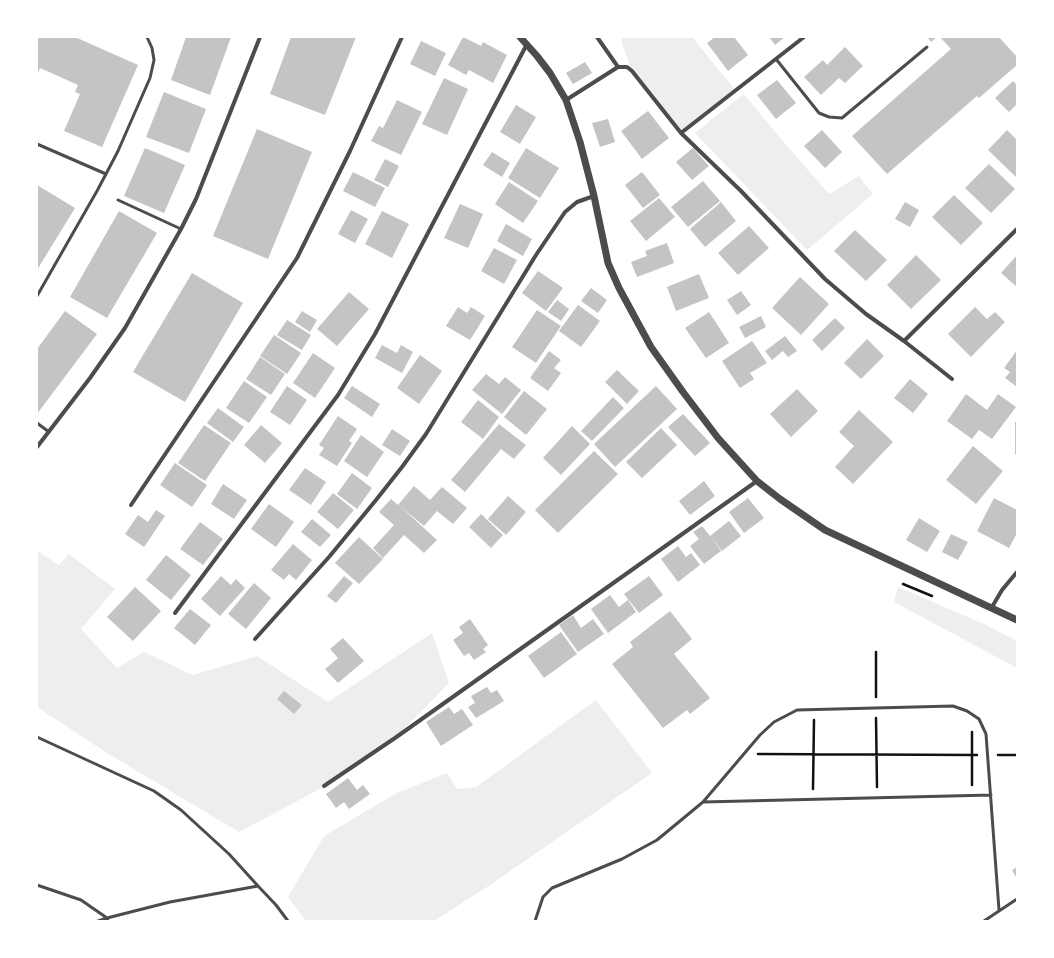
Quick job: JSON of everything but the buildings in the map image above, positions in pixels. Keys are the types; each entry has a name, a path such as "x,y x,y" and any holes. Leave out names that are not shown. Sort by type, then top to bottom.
{"street":[{"path":"37,448 90,378 125,328 181,229 196,199 260,37"},
{"path":"131,505 297,258 350,151 402,37"},
{"path":"520,37 550,73 566,100 580,142 594,196 608,263 619,288 651,347 718,438 757,481 799,513 830,533 992,607 1017,620"},
{"path":"597,37 618,67"},
{"path":"681,133 804,37"},
{"path":"175,613 338,395 374,334 527,44"},
{"path":"566,100 618,67 627,67 632,71 681,133 741,191 825,279 866,314 904,341 952,379"},
{"path":"255,639 329,557 371,506 426,434 536,255 565,212 577,202 594,196"},
{"path":"904,341 1017,229"},
{"path":"324,786 395,738 757,481"},
{"path":"992,607 1002,590 1017,572"}],"lane":[{"path":"37,296 118,151 150,78 154,60 152,48 147,37"},
{"path":"776,59 819,113 829,117 842,118 927,47"},
{"path":"37,144 106,174"},
{"path":"118,200 181,229"},
{"path":"37,423 49,432"},
{"path":"535,921 543,897 552,888 622,859 656,840 703,802 760,735 774,722 797,710 953,706 967,711 979,718 986,734 999,910"},
{"path":"37,737 90,760 154,791 181,810 229,854 276,905 288,921"},
{"path":"703,802 991,795"},
{"path":"37,885 81,900 108,920"},
{"path":"98,921 108,920 170,902 258,886"},
{"path":"984,921 1017,899"}],"path":[{"path":"876,652 877,798"},
{"path":"812,799 815,710"},
{"path":"972,728 972,796"},
{"path":"744,754 1017,755"}],"shaded area":[{"path":"622,37 692,37 736,91 681,133 632,71 622,44"},
{"path":"744,94 829,194 859,176 873,194 807,250 695,133"},
{"path":"37,551 59,565 69,554 115,589 81,629 117,668 144,652 193,675 257,656 328,702 432,633 449,683 395,738 320,789 239,832 107,753 37,707"},
{"path":"898,587 984,624 1017,641 1017,668 894,602"},
{"path":"596,700 652,773 487,887 434,921 306,921 288,897 324,836 395,794 447,773 457,789 476,787"}]}
